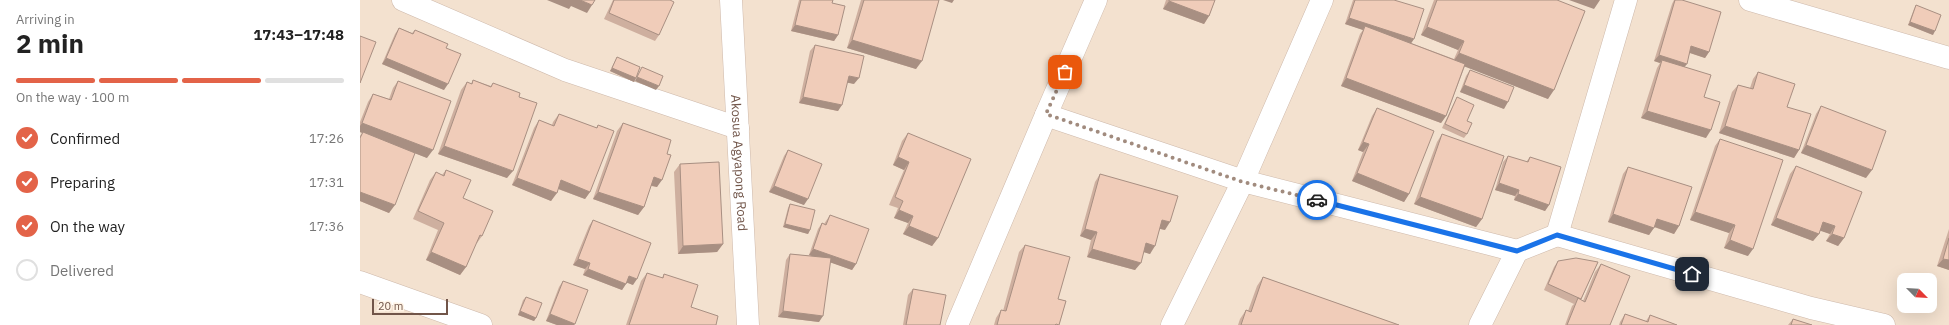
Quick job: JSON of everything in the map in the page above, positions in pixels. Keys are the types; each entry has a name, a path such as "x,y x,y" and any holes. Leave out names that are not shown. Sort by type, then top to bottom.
{"street":[{"path":"403,0 564,70 738,128"},
{"name":"Akosua Agyapong Road","path":"731,0 748,325"},
{"path":"957,325 1096,0"},
{"path":"1172,325 1243,182 1322,0"},
{"path":"1557,235 1626,0"},
{"path":"1750,0 1949,58"},
{"path":"1046,114 1243,182 1517,251 1557,235 1811,308 1884,325"},
{"path":"1480,325 1517,251"},
{"path":"360,282 481,325"}],"shaded area":[{"path":"360,0 1949,0 1949,325 360,325"}],"building":[{"path":"580,0 595,0 592,5"},
{"path":"614,0 670,0 674,2 659,35 609,13"},
{"path":"801,0 833,0 832,3 845,6 838,35 795,25"},
{"path":"864,0 939,0 922,61 852,40"},
{"path":"1169,0 1215,0 1209,16"},
{"path":"1355,0 1394,0 1424,9 1414,39 1349,18"},
{"path":"1437,0 1557,0 1585,11 1554,90 1459,53 1464,41 1427,27"},
{"path":"1675,0 1682,0 1721,12 1709,52 1691,46 1687,64 1659,55"},
{"path":"1916,5 1941,15 1935,31 1910,22"},
{"path":"1365,26 1465,64 1446,116 1346,78"},
{"path":"399,28 413,34 415,30 448,44 446,48 461,54 448,84 386,58"},
{"path":"360,36 376,42 360,83"},
{"path":"815,45 864,56 859,78 849,76 842,105 803,97"},
{"path":"617,57 640,67 636,78 612,68"},
{"path":"1662,60 1711,75 1704,97 1720,102 1711,130 1647,111"},
{"path":"642,67 663,76 659,86 637,77"},
{"path":"1470,70 1514,87 1508,102 1464,85"},
{"path":"1758,72 1795,84 1787,107 1811,114 1799,150 1725,126 1738,85 1753,89"},
{"path":"473,80 491,87 493,83 520,93 519,97 537,103 513,171 444,146 467,82 472,84"},
{"path":"398,81 451,101 433,150 362,123 373,94 391,100"},
{"path":"1457,97 1474,105 1467,121 1472,123 1467,134 1445,124"},
{"path":"1821,106 1886,131 1872,170 1806,145"},
{"path":"1377,108 1434,131 1409,194 1357,173 1369,144 1363,142"},
{"path":"559,114 597,128 598,125 614,131 590,192 561,180 557,193 517,178 539,120 554,126"},
{"path":"623,123 671,140 667,154 671,155 662,180 654,177 644,207 598,192"},
{"path":"363,132 415,153 395,205 360,192 360,138"},
{"path":"908,133 971,159 938,238 909,226 913,216 899,210 903,201 895,197 909,162 898,157"},
{"path":"1442,134 1504,156 1482,219 1420,197"},
{"path":"1720,139 1783,160 1753,249 1730,240 1735,225 1695,212"},
{"path":"788,150 822,164 808,199 774,186"},
{"path":"1508,156 1528,162 1530,157 1561,167 1549,205 1518,194 1519,190 1499,183"},
{"path":"719,162 723,244 683,246 680,164"},
{"path":"1796,166 1862,192 1844,238 1832,234 1835,226 1823,222 1819,234 1776,218"},
{"path":"1628,167 1692,187 1679,226 1657,219 1654,228 1613,214"},
{"path":"446,170 471,180 463,198 493,211 482,236 480,235 466,267 431,252 444,223 418,211 436,172 444,176"},
{"path":"1100,174 1178,196 1170,222 1162,220 1155,246 1146,243 1141,263 1092,249 1097,232 1085,229"},
{"path":"790,204 815,210 810,230 785,224"},
{"path":"830,215 869,229 856,264 813,249 822,223 826,225"},
{"path":"593,220 651,243 637,279 629,276 626,284 588,269 590,263 578,259"},
{"path":"1949,238 1949,260 1943,259"},
{"path":"1025,245 1070,257 1058,299 1066,301 1059,325 997,325 1001,310 1006,311"},
{"path":"790,254 831,258 823,316 783,311"},
{"path":"1576,258 1598,262 1581,299 1548,284 1558,261"},
{"path":"1601,264 1630,276 1610,325 1567,325 1578,298 1585,302"},
{"path":"647,273 663,278 664,274 698,285 691,307 718,316 716,325 629,325"},
{"path":"1263,277 1399,325 1241,325 1246,310 1251,312"},
{"path":"563,281 588,290 575,324 550,314"},
{"path":"913,289 946,295 940,325 906,325"},
{"path":"526,297 542,303 536,318 520,311"},
{"path":"1625,314 1648,322 1650,315 1677,325 1621,325"},
{"path":"1793,319 1812,325 1791,325"}],"way so far":[{"path":"1065,72 1046,114 1243,182 1317,200"}],"route":[{"path":"1317,200 1517,251 1557,235 1692,274"}]}
